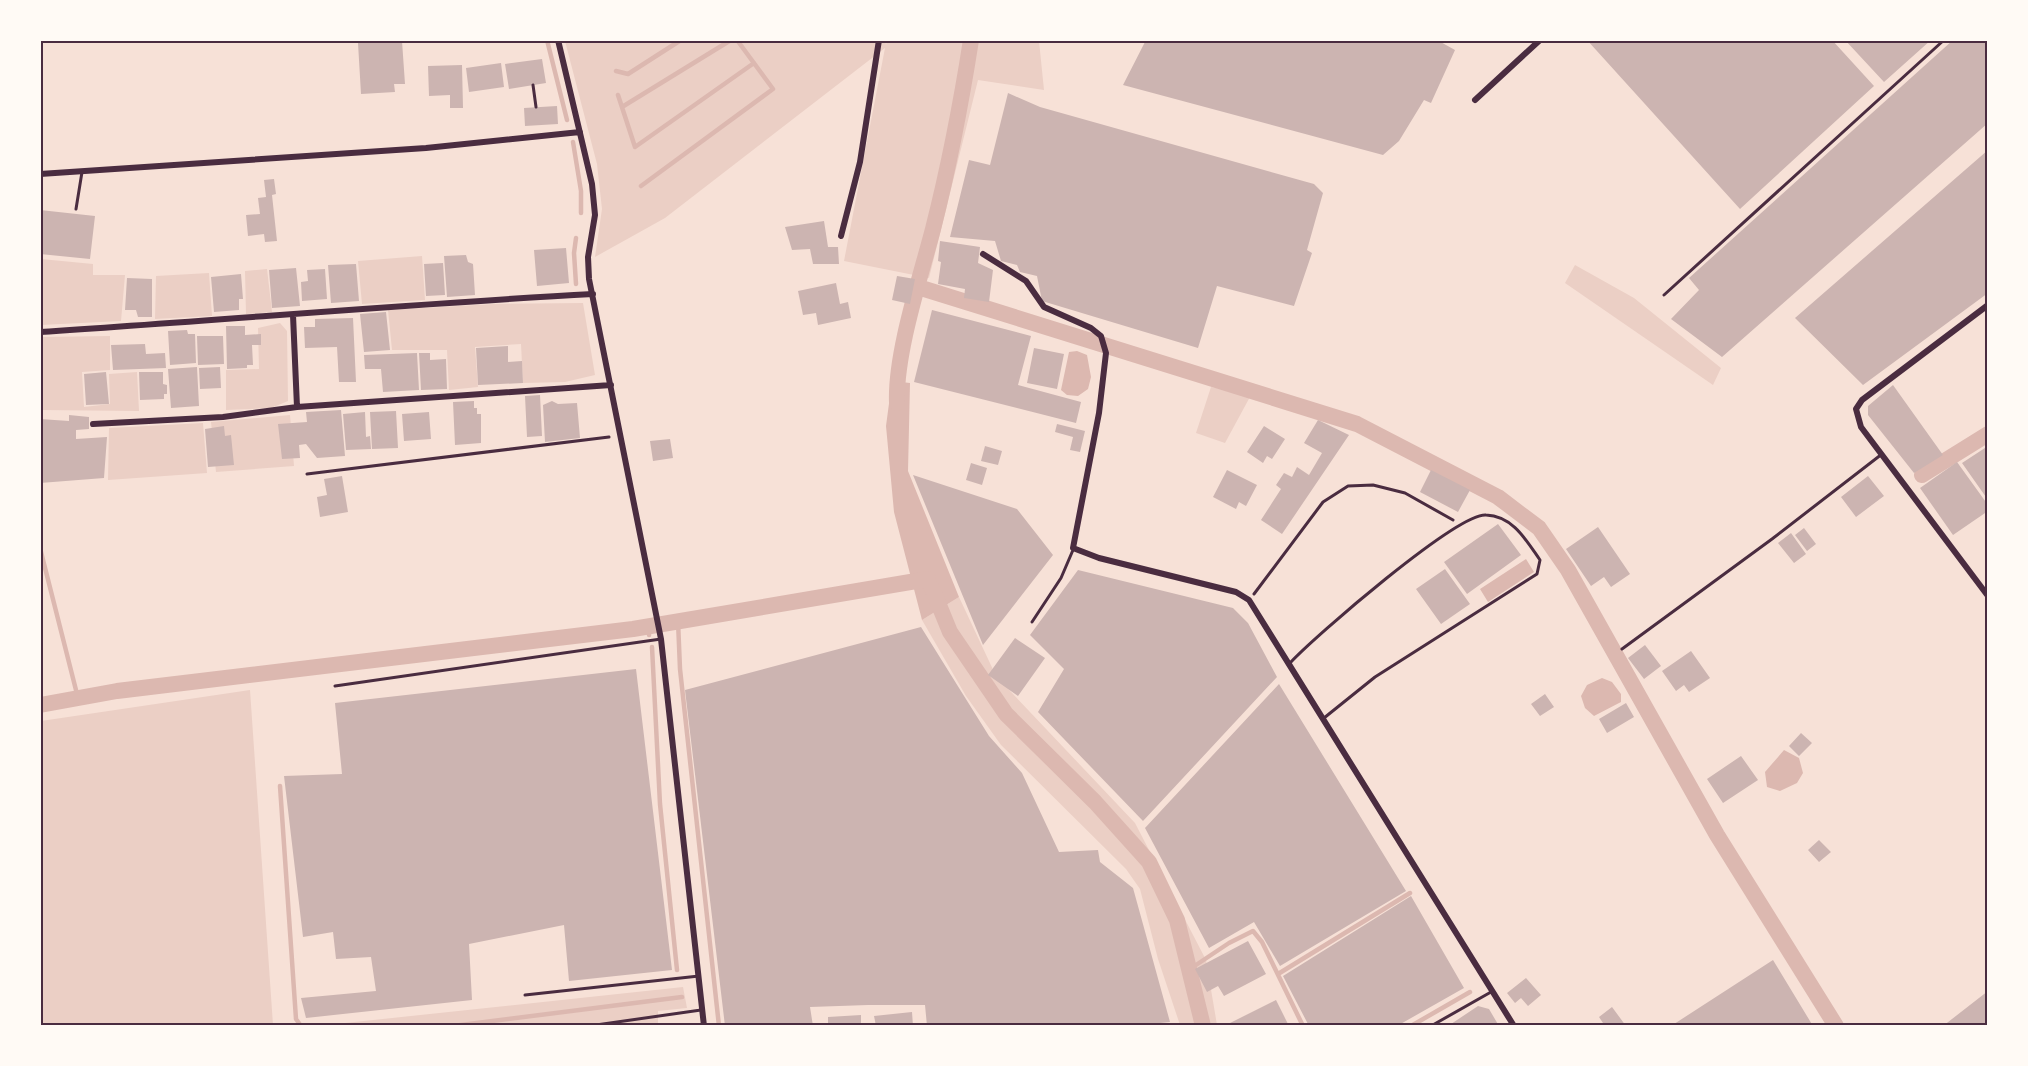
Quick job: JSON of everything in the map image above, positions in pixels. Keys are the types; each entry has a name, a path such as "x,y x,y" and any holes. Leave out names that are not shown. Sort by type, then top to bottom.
{"street":[{"path":"558,40 592,184 595,215 588,257 593,294 661,639 704,1026"},
{"path":"841,236 861,162 879,40"},
{"path":"1475,100 1540,40"},
{"path":"40,174 426,148 580,132"},
{"path":"983,254 1026,281 1044,307 1091,328 1101,336 1106,353 1099,413 1073,548 1099,558 1236,592 1249,600 1514,1026"},
{"path":"40,332 293,315 403,304 593,294"},
{"path":"1988,305 1862,400 1856,409 1857,418 1881,454 1985,588 1988,596"},
{"path":"293,315 297,407"},
{"path":"93,424 223,417 297,407 611,385"}],"lane":[{"path":"76,209 82,172"},
{"path":"1622,649 1773,539 1881,454"},
{"path":"1290,663 1308,644 1460,524 1474,516 1484,514 1498,517 1512,525 1540,560 1537,574 1375,677 1346,698 1324,718"},
{"path":"1032,622 1060,578 1073,548"},
{"path":"335,686 661,639"},
{"path":"525,995 699,976"},
{"path":"1431,1026 1493,991"},
{"path":"589,1026 702,1010"}],"path":[{"path":"1664,295 1944,40"},
{"path":"533,85 536,107"},
{"path":"307,474 622,434"},
{"path":"1249,600 1323,502 1348,486 1373,485 1405,493 1460,524"}],"shaded area":[{"path":"885,40 886,45 887,40 1039,41 1044,90 978,80 929,278 844,261 885,48 665,218 595,257 602,209 597,164 565,41"},
{"path":"422,256 425,300 362,304 358,261"},
{"path":"41,259 93,264 93,275 125,275 121,321 41,325"},
{"path":"1575,265 1634,298 1721,368 1713,385 1565,283"},
{"path":"267,269 272,312 246,314 245,271"},
{"path":"209,273 212,316 155,319 156,276"},
{"path":"583,303 595,375 565,382 523,383 521,344 475,347 478,387 449,390 447,350 392,350 388,310 494,304"},
{"path":"280,323 287,331 288,401 271,408 226,410 226,370 259,369 258,328"},
{"path":"110,336 110,370 82,372 84,407 110,404 109,374 137,372 139,411 41,410 41,337"},
{"path":"1077,351 1087,355 1091,377 1088,389 1078,396 1067,395 1061,390 1069,352"},
{"path":"892,381 910,383 908,471 959,597 922,620 894,512 886,426"},
{"path":"1211,387 1251,395 1225,443 1196,433"},
{"path":"290,415 294,466 216,472 211,422"},
{"path":"203,423 207,473 108,480 109,428"},
{"path":"1526,559 1534,572 1488,602 1480,589"},
{"path":"959,597 996,676 1135,823 1206,960 1217,1025 1180,1025 1158,959 1140,889 1126,869 1001,745 966,696 922,620"},
{"path":"1602,678 1612,682 1621,694 1621,702 1594,716 1585,708 1581,696 1587,685"},
{"path":"250,690 273,1025 41,1025 41,721"},
{"path":"1784,750 1799,758 1803,773 1797,783 1780,791 1767,787 1765,772"},
{"path":"683,987 687,1008 658,1011 658,1026 317,1026"}],"building":[{"path":"1146,40 1437,40 1455,50 1431,103 1424,100 1399,141 1383,155 1123,85"},
{"path":"1587,40 1832,40 1874,86 1740,209"},
{"path":"1845,40 1931,40 1884,82"},
{"path":"1953,40 1988,40 1988,123 1722,357 1671,319 1699,290 1689,278"},
{"path":"402,41 405,84 394,84 395,92 361,94 358,43"},
{"path":"542,59 546,83 509,89 505,64"},
{"path":"501,63 504,87 469,92 466,68"},
{"path":"462,65 463,108 450,108 450,95 429,96 428,66"},
{"path":"1008,93 1040,107 1314,184 1323,193 1307,250 1312,253 1294,306 1217,286 1198,348 1042,301 1037,276 1020,272 1017,265 1001,261 995,241 950,237 969,160 990,165"},
{"path":"557,106 558,124 525,126 524,108"},
{"path":"1988,150 1988,293 1863,385 1795,318"},
{"path":"274,179 276,194 272,195 277,241 265,242 264,234 248,236 246,215 260,214 258,198 266,197 264,180"},
{"path":"40,210 95,216 90,259 40,254"},
{"path":"824,221 828,247 838,247 839,264 813,264 810,249 792,250 785,227"},
{"path":"940,241 980,247 978,263 993,270 989,302 964,298 965,289 938,284 941,262 938,261"},
{"path":"566,248 569,283 537,286 534,250"},
{"path":"466,255 468,262 473,264 475,295 447,297 444,256"},
{"path":"443,263 445,295 426,296 424,264"},
{"path":"356,264 359,301 331,303 328,265"},
{"path":"296,268 300,306 272,308 269,270"},
{"path":"325,269 327,299 302,301 301,282 308,281 307,270"},
{"path":"241,274 243,299 239,299 239,310 214,312 211,277"},
{"path":"897,276 915,279 910,304 892,300"},
{"path":"127,278 152,279 152,317 138,317 136,310 125,310"},
{"path":"836,283 840,304 848,302 851,318 818,325 816,313 803,315 798,291"},
{"path":"932,310 1031,336 1018,385 1081,402 1076,423 914,382"},
{"path":"386,312 390,350 364,352 360,314"},
{"path":"353,318 356,382 339,382 337,347 305,348 304,327 315,327 315,319"},
{"path":"226,326 245,326 245,335 261,334 261,345 252,345 253,365 247,365 247,368 227,369"},
{"path":"187,330 188,334 195,334 196,363 170,365 168,331"},
{"path":"197,336 223,336 224,364 198,365"},
{"path":"145,344 146,354 165,353 166,368 113,370 111,345"},
{"path":"508,346 508,362 522,361 523,383 478,385 476,348"},
{"path":"1034,348 1064,354 1057,389 1027,383"},
{"path":"417,353 419,390 383,392 381,369 365,369 364,355"},
{"path":"419,353 430,353 430,360 446,359 447,389 421,390"},
{"path":"197,367 199,406 171,408 168,369"},
{"path":"220,367 221,388 200,389 199,368"},
{"path":"106,372 109,404 86,405 84,374"},
{"path":"139,372 163,372 163,384 167,385 167,394 164,394 164,399 140,400"},
{"path":"1893,385 1943,455 1914,473 1868,415 1868,406"},
{"path":"540,395 542,436 527,437 525,396"},
{"path":"474,401 477,414 481,414 481,443 455,445 453,402"},
{"path":"552,401 558,404 577,403 580,438 545,442 543,405"},
{"path":"341,410 345,456 317,458 306,444 299,445 300,458 282,459 278,424 307,422 306,412"},
{"path":"396,411 398,448 372,449 370,412"},
{"path":"365,412 366,437 370,436 371,449 346,450 343,414"},
{"path":"429,412 431,439 404,441 402,414"},
{"path":"69,415 89,417 89,429 76,430 76,439 107,437 104,478 40,483 40,419 69,421"},
{"path":"1318,420 1349,435 1282,534 1261,520 1281,489 1276,485 1284,473 1292,477 1297,467 1309,475 1322,453 1304,443"},
{"path":"1057,424 1085,431 1080,452 1070,450 1073,437 1055,432"},
{"path":"224,426 225,436 231,435 234,465 208,467 205,429"},
{"path":"1264,426 1285,439 1272,459 1267,456 1263,463 1247,452"},
{"path":"670,439 673,458 653,461 650,441"},
{"path":"985,446 1002,451 998,465 981,461"},
{"path":"1988,446 1988,500 1962,463"},
{"path":"1957,462 1988,505 1988,511 1953,535 1920,488"},
{"path":"971,463 987,468 982,485 966,480"},
{"path":"1227,470 1257,485 1246,506 1239,502 1236,509 1213,497"},
{"path":"1431,470 1470,490 1458,512 1420,492"},
{"path":"913,475 1017,509 1053,555 983,645"},
{"path":"342,476 348,512 320,517 317,497 327,495 324,479"},
{"path":"1868,476 1884,496 1856,517 1841,497"},
{"path":"1498,524 1521,555 1467,594 1444,562"},
{"path":"1598,527 1630,574 1611,587 1604,577 1591,586 1566,549"},
{"path":"1804,528 1816,544 1807,551 1795,535"},
{"path":"1791,533 1806,554 1794,563 1778,543"},
{"path":"1445,569 1470,604 1441,624 1416,589"},
{"path":"1078,570 1233,608 1248,623 1277,677 1143,821 1038,712 1064,669 1030,635"},
{"path":"921,627 989,736 1022,773 1059,852 1098,850 1100,862 1133,888 1170,1022 1132,1026 927,1026 925,1005 868,1005 810,1007 813,1026 725,1026 685,690"},
{"path":"1015,638 1045,658 1018,696 988,675"},
{"path":"1645,645 1661,666 1644,679 1628,658"},
{"path":"1691,651 1710,678 1689,692 1684,685 1676,691 1662,671"},
{"path":"636,669 672,970 569,981 564,925 469,944 472,1000 306,1018 301,998 376,991 371,957 336,959 333,932 303,937 284,776 342,774 335,703"},
{"path":"1279,684 1406,891 1280,966 1254,922 1209,948 1145,828"},
{"path":"1545,694 1554,707 1540,716 1531,704"},
{"path":"1626,703 1634,717 1607,733 1599,719"},
{"path":"1801,733 1812,743 1799,756 1789,746"},
{"path":"1741,756 1758,780 1723,803 1707,779"},
{"path":"1819,840 1831,852 1819,862 1808,850"},
{"path":"1411,896 1464,988 1397,1026 1309,1026 1283,976"},
{"path":"1248,941 1266,974 1224,996 1218,986 1207,992 1195,969"},
{"path":"1773,960 1813,1026 1671,1026"},
{"path":"1526,978 1541,995 1528,1006 1521,998 1515,1003 1507,993"},
{"path":"1988,991 1988,1026 1943,1026"},
{"path":"1276,1000 1289,1026 1224,1026"},
{"path":"1478,1006 1489,1009 1499,1026 1448,1026"},
{"path":"1612,1007 1626,1026 1605,1026 1599,1017"},
{"path":"912,1012 913,1026 876,1026 874,1016"},
{"path":"861,1015 861,1026 828,1026 828,1017"}],"waterway":[{"path":"547,40 567,120"},
{"path":"616,71 628,74 681,40"},
{"path":"622,107 731,40"},
{"path":"641,186 773,89 737,40"},
{"path":"897,403 897,384 904,340 944,182 971,40"},
{"path":"618,95 635,147 754,63"},
{"path":"573,142 581,191 581,213"},
{"path":"576,238 574,253 576,284"},
{"path":"918,287 1357,424 1498,497 1539,528 1568,570 1717,835 1836,1026"},
{"path":"1922,475 1988,434"},
{"path":"40,548 78,698"},
{"path":"40,705 117,691 633,629 928,579"},
{"path":"932,588 950,632 1006,714 1095,802 1149,862 1177,920 1203,1026"},
{"path":"678,621 680,669 719,1026"},
{"path":"648,627 649,635"},
{"path":"652,647 660,804 677,970"},
{"path":"280,786 296,1019 301,1026"},
{"path":"1278,974 1410,893"},
{"path":"1190,969 1229,943 1253,931 1262,942 1303,1026"},
{"path":"1411,1026 1470,992"},
{"path":"453,1026 682,997"}]}
